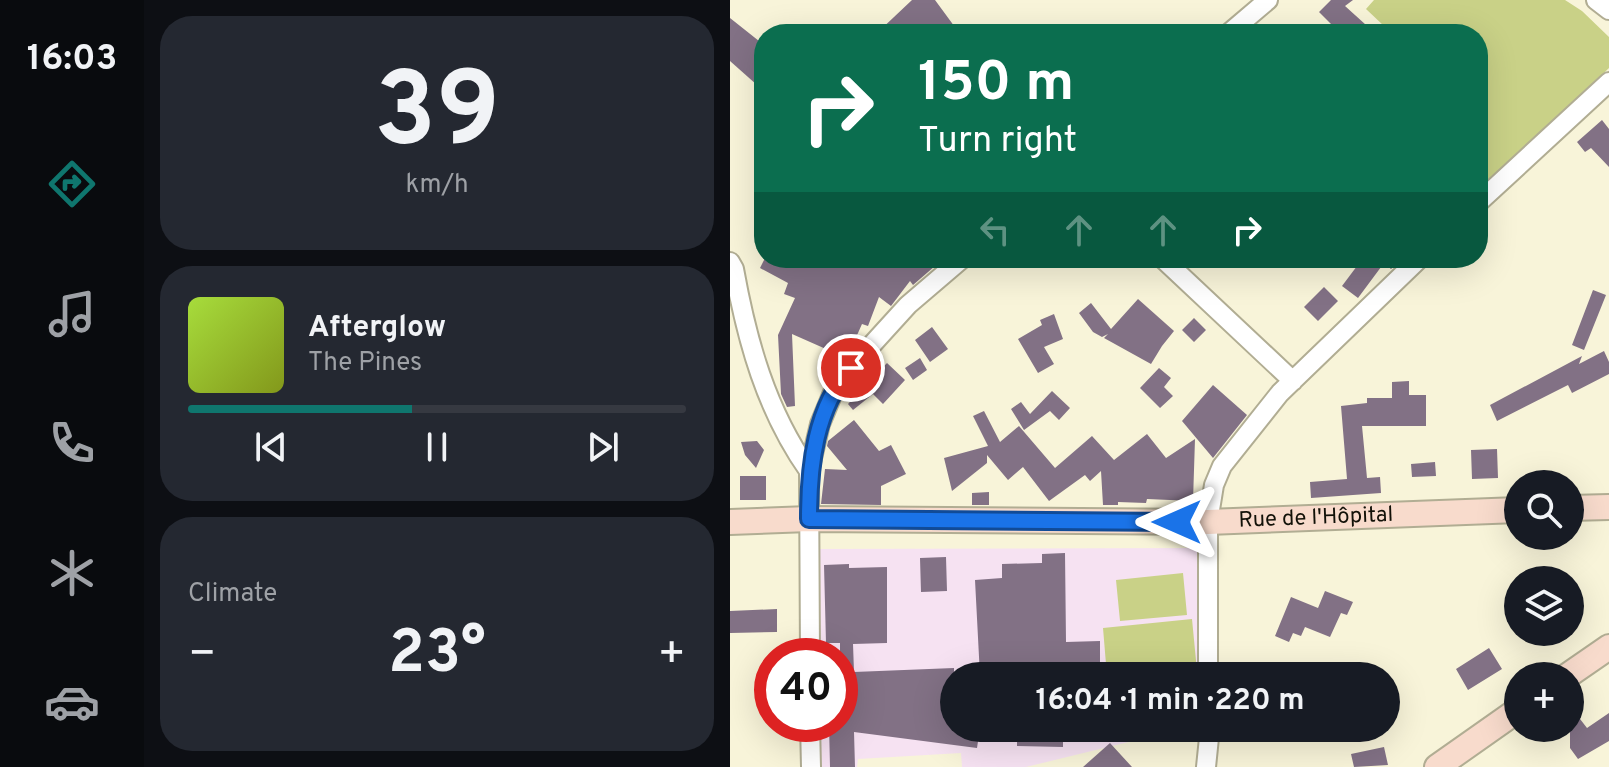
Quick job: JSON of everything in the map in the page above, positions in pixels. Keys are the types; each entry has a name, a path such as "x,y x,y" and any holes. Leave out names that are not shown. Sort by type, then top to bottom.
{"street":[{"path":"1240,24 1268,0"},
{"path":"1596,0 1609,10"},
{"path":"1488,194 1609,82"},
{"path":"730,262 749,343 776,417 809,471"},
{"path":"810,638 809,471 820,424 837,383 908,305 951,268"},
{"path":"1173,268 1293,381"},
{"path":"1208,662 1208,522 1214,485 1222,466 1293,381 1410,268"},
{"path":"1584,508 1609,507"},
{"name":"Rue de l'Hôpital","path":"730,522 809,519 1208,522 1504,511"},
{"path":"1584,664 1609,647"},
{"path":"1437,767 1504,720"},
{"path":"810,742 811,767"},
{"path":"1206,767 1209,742"}],"shaded area":[{"path":"1197,548 1201,662 940,662 940,742 1129,742 1026,767 962,767 961,753 858,759 857,767 818,767 818,742 858,742 858,638 817,638 815,549"}],"green space":[{"path":"1374,0 1565,0 1582,11 1609,37 1609,68 1488,184 1488,24 1382,24 1366,9"},
{"path":"1183,573 1187,615 1120,621 1116,580"},
{"path":"1192,619 1196,662 1106,662 1103,628"}],"building":[{"path":"912,0 935,0 953,24 887,24"},
{"path":"1331,0 1353,0 1345,6 1365,24 1331,24 1319,12"},
{"path":"730,18 754,37 754,82 730,61"},
{"path":"1602,120 1609,129 1609,167 1591,148 1585,152 1577,142"},
{"path":"760,268 933,268 913,285 910,281 891,306 879,297 868,326 862,324 844,357 792,334 795,406 787,407 781,394 778,335 795,298 784,294 788,283"},
{"path":"1356,268 1380,268 1358,298 1342,286"},
{"path":"1324,287 1338,301 1318,321 1304,307"},
{"path":"1593,290 1606,295 1584,350 1572,345"},
{"path":"1138,299 1174,331 1151,364 1104,338 1108,334 1102,337 1093,332 1079,313 1091,303 1111,329"},
{"path":"1054,314 1063,339 1044,347 1054,364 1038,373 1018,339 1042,325 1040,320"},
{"path":"1194,318 1206,330 1194,342 1182,330"},
{"path":"932,327 948,349 930,362 915,340"},
{"path":"1604,351 1609,362 1609,374 1572,393 1568,385 1497,421 1490,405 1582,356 1579,364"},
{"path":"920,358 927,370 913,380 905,368"},
{"path":"887,363 905,380 883,404 873,394 853,410 848,404"},
{"path":"1159,368 1171,378 1164,387 1173,396 1160,408 1140,388"},
{"path":"1409,381 1409,395 1426,395 1426,426 1362,426 1367,478 1380,477 1381,493 1311,498 1310,482 1347,479 1341,406 1367,403 1367,398 1392,398 1392,382"},
{"path":"1213,385 1247,415 1213,458 1182,421"},
{"path":"1052,391 1070,408 1059,420 1050,411 1024,430 1011,409 1021,402 1030,414"},
{"path":"984,411 1000,442 1019,426 1055,468 1092,436 1114,460 1147,434 1166,458 1195,439 1193,501 1147,499 1146,503 1103,505 1101,471 1090,481 1085,475 1049,501 1023,467 1008,480 987,455 987,463 952,491 944,458 988,446 973,416"},
{"path":"854,420 879,451 891,445 906,474 881,486 881,505 821,504 825,469 847,470 827,446 828,441"},
{"path":"757,441 764,450 756,468 745,455 741,442"},
{"path":"1497,449 1498,478 1472,479 1471,450"},
{"path":"1435,462 1436,476 1412,477 1411,464"},
{"path":"740,476 766,476 766,500 740,500"},
{"path":"989,492 989,505 972,505 972,493"},
{"path":"1065,553 1066,642 1100,641 1100,662 979,662 975,580 1002,578 1002,564 1042,563 1042,554"},
{"path":"946,557 947,591 921,592 920,558"},
{"path":"824,565 887,567 887,643 858,644 858,638 826,638"},
{"path":"1325,591 1353,602 1347,615 1341,613 1330,637 1305,627 1301,636 1293,633 1289,642 1275,636 1291,597 1318,608"},
{"path":"777,609 777,632 730,633 730,611"},
{"path":"1489,648 1502,669 1468,690 1456,669"},
{"path":"940,669 940,742 978,742 977,748 858,733 858,672"},
{"path":"1609,713 1609,741 1578,759 1570,748 1570,742 1584,742 1584,724 1587,728"},
{"path":"829,742 854,742 855,767 830,767"},
{"path":"1017,742 1063,742 1063,747 1017,746"},
{"path":"1110,743 1132,767 1083,767"},
{"path":"1384,747 1388,765 1354,767 1351,754"}],"route":[{"path":"851,368 837,383 820,424 809,471 809,519 1177,522"}]}
